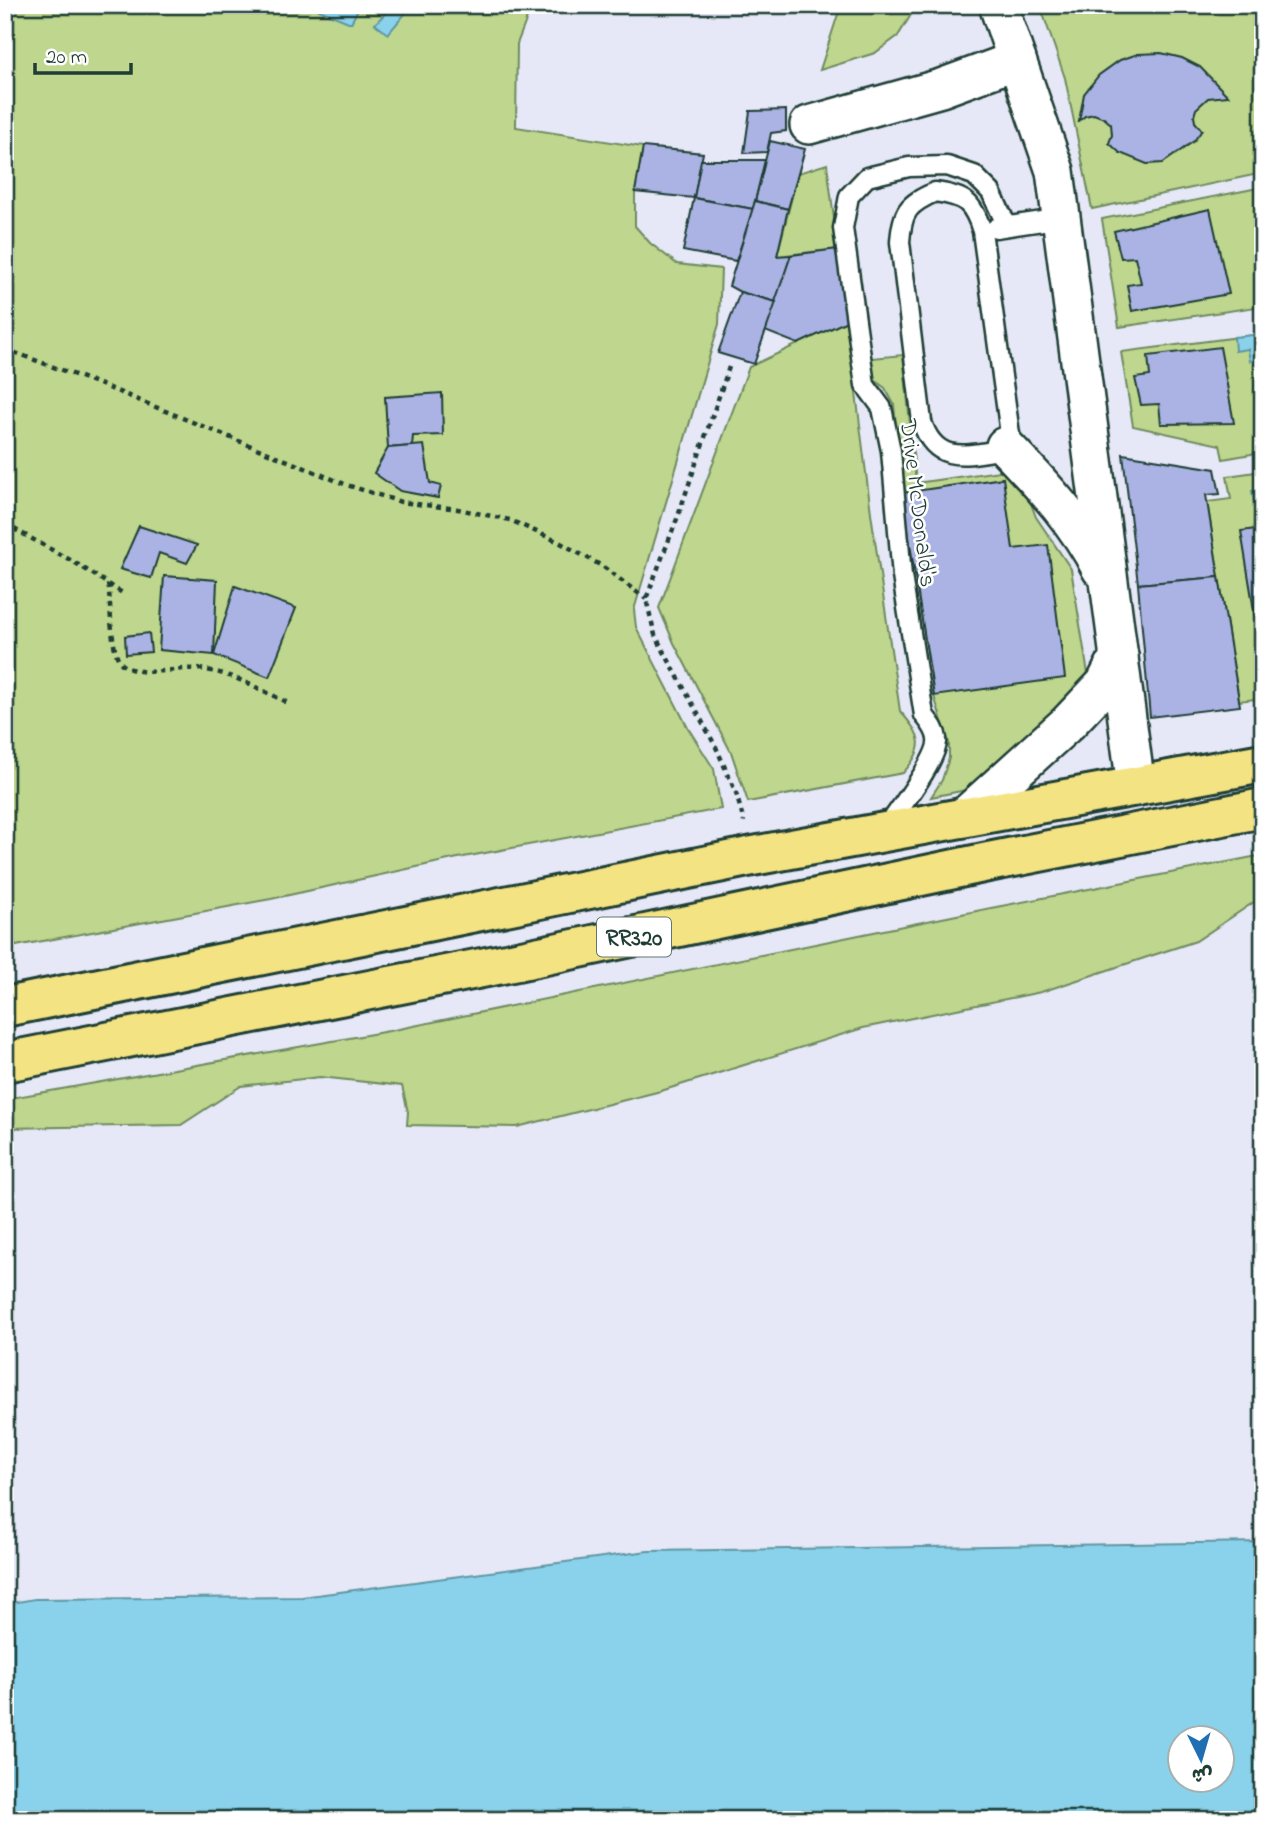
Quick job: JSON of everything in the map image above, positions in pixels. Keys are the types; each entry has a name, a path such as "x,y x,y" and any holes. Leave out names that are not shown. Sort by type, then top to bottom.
{"highway":[{"name":"RR320","path":"5,1007 753,856 1263,763"},
{"name":"RR320","path":"5,1062 517,961 988,862 1263,808"}],"street":[{"path":"998,5 1055,172 1136,787"},
{"path":"808,125 941,88 1017,60"},
{"path":"1005,446 1061,505 1087,542 1110,586"},
{"path":"962,818 1068,723 1105,684 1119,656"}],"lane":[{"name":"Drive McDonald's","path":"883,832 925,771 938,742 935,729 924,715 902,576 891,451 882,408 865,385 843,228 849,197 867,177 909,167 947,166 974,175 991,192 1007,226"},
{"path":"935,192 958,195 975,209 982,231 1010,434 1005,446 999,450 952,455 937,449 927,437 922,422 900,242 902,219 914,201 935,192"},
{"path":"982,231 1063,218"}],"path":[{"path":"5,349 347,485 401,502 457,509 510,520 559,542 602,566 646,599"},
{"path":"729,367 677,519 646,599 655,635 716,747 736,793 753,856"},
{"path":"5,524 124,594"},
{"path":"108,584 114,652 122,664 143,672 197,669 233,677 288,703"}],"green space":[{"path":"5,5 532,5 517,44 516,127 643,147 635,192 635,226 650,243 677,264 721,269 719,324 634,610 636,627 688,728 714,769 721,809 453,859 271,899 5,948"},
{"path":"841,5 917,5 898,36 875,53 820,70"},
{"path":"1040,5 1263,5 1263,173 1092,209 1065,78"},
{"path":"827,164 838,249 777,256 798,173"},
{"path":"1263,187 1263,306 1119,327 1102,219"},
{"path":"847,321 900,711 917,735 918,749 903,773 748,802 731,752 674,643 659,608 749,367"},
{"path":"1263,334 1263,452 1223,459 1220,445 1133,426 1121,352"},
{"path":"903,355 916,483 1006,470 1025,488 1036,517 1071,569 1088,674 1081,691 981,787 931,797 942,780 949,758 949,743 934,696 902,493 894,404 885,388 873,379 865,378 862,359"},
{"path":"1263,471 1263,698 1239,701 1207,502 1231,499 1227,476"},
{"path":"1263,855 1263,896 1196,941 1041,992 863,1028 661,1091 517,1127 407,1125 408,1112 402,1086 320,1077 241,1086 181,1125 5,1128 5,1099 389,1031"}],"water":[{"path":"321,5 360,5 351,23 319,10"},
{"path":"393,5 406,5 410,8 388,34 375,24"},
{"path":"1263,334 1263,360 1250,361 1248,349 1235,351 1234,337"},
{"path":"1263,490 1263,520 1257,521 1252,491"},
{"path":"1263,1542 1263,1820 5,1820 5,1604 35,1599 302,1597 648,1551"}],"building":[{"path":"1161,53 1182,58 1200,67 1228,96 1208,98 1196,109 1195,122 1202,130 1194,141 1163,163 1147,164 1120,153 1109,143 1112,135 1111,124 1104,118 1094,114 1079,121 1084,94 1099,75 1120,60 1138,54"},
{"path":"786,110 786,131 771,133 767,152 744,153 750,111"},
{"path":"770,141 805,149 788,209 755,201"},
{"path":"643,147 703,153 694,198 635,192"},
{"path":"701,160 765,160 753,209 694,198"},
{"path":"694,198 753,209 736,261 683,251"},
{"path":"755,201 788,209 777,256 791,255 776,302 740,292 729,286"},
{"path":"1210,209 1229,294 1132,311 1127,285 1141,283 1135,257 1121,258 1114,231"},
{"path":"838,249 847,321 798,344 765,331 791,255"},
{"path":"740,292 776,302 754,364 718,353"},
{"path":"1220,347 1234,423 1161,424 1159,404 1141,405 1135,378 1150,376 1148,356"},
{"path":"442,393 443,435 413,436 412,446 388,448 385,397"},
{"path":"424,445 430,483 441,486 438,498 400,491 374,473 388,448"},
{"path":"1123,454 1215,469 1220,494 1206,495 1219,577 1138,584"},
{"path":"1003,478 1013,549 1048,545 1065,678 934,696 902,493"},
{"path":"139,526 197,545 187,563 159,553 151,578 120,569"},
{"path":"1263,528 1263,665 1241,531"},
{"path":"164,576 217,580 214,655 159,650"},
{"path":"1219,577 1240,706 1150,717 1138,584"},
{"path":"235,586 296,608 269,677 214,655"},
{"path":"149,633 151,652 126,654 125,636"}]}
